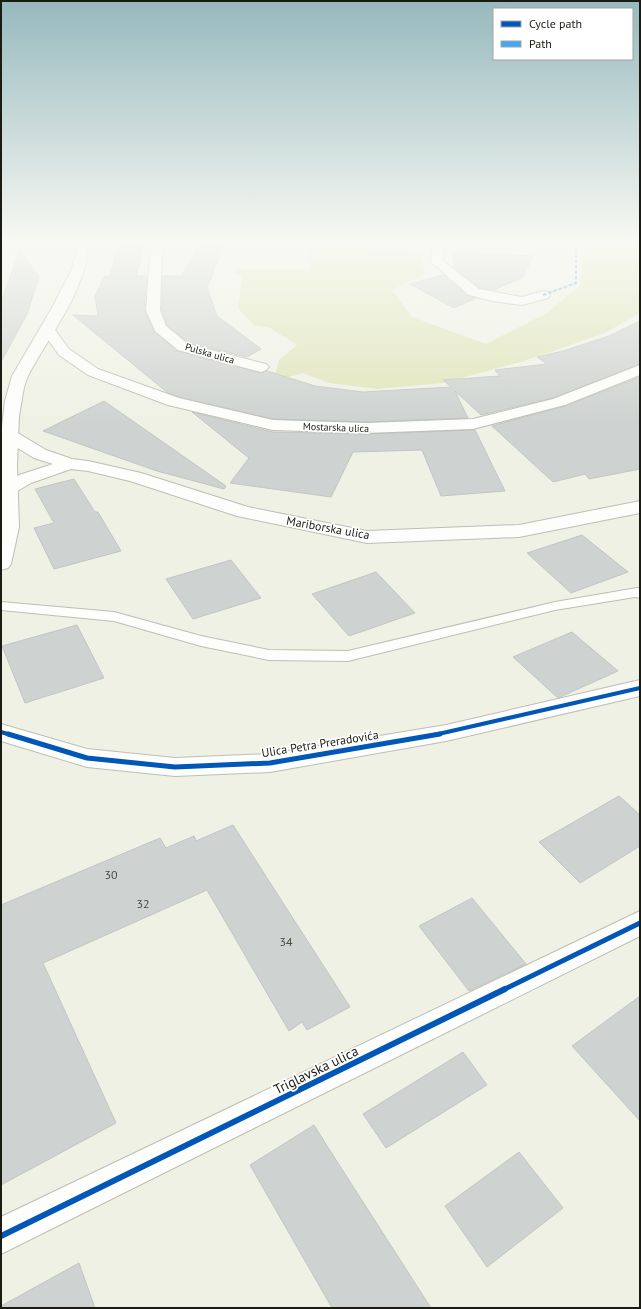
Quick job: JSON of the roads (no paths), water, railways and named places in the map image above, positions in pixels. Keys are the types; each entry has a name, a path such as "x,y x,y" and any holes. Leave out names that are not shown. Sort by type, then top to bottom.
{"street":[{"path":"1,564 9,531 6,436 13,402 20,377 48,330 62,301"},
{"name":"Pulska ulica","path":"153,301 153,310 160,328 183,347 260,367"},
{"name":"Mostarska ulica","path":"48,330 64,352 93,372 174,402 272,425 366,428 473,424 559,402 640,370"},
{"name":"Mariborska ulica","path":"6,436 40,454 70,464 135,477 244,512 367,537 519,531 640,507"},
{"path":"8,490 26,479 70,464"},
{"name":"Ulica Petra Preradovića","path":"1,732 88,758 175,767 270,763 446,733 640,688"},
{"name":"Triglavska ulica","path":"1,1236 640,923"}],"lane":[{"path":"1,606 114,617 201,641 270,655 348,656 555,606 638,592 640,594"}]}
